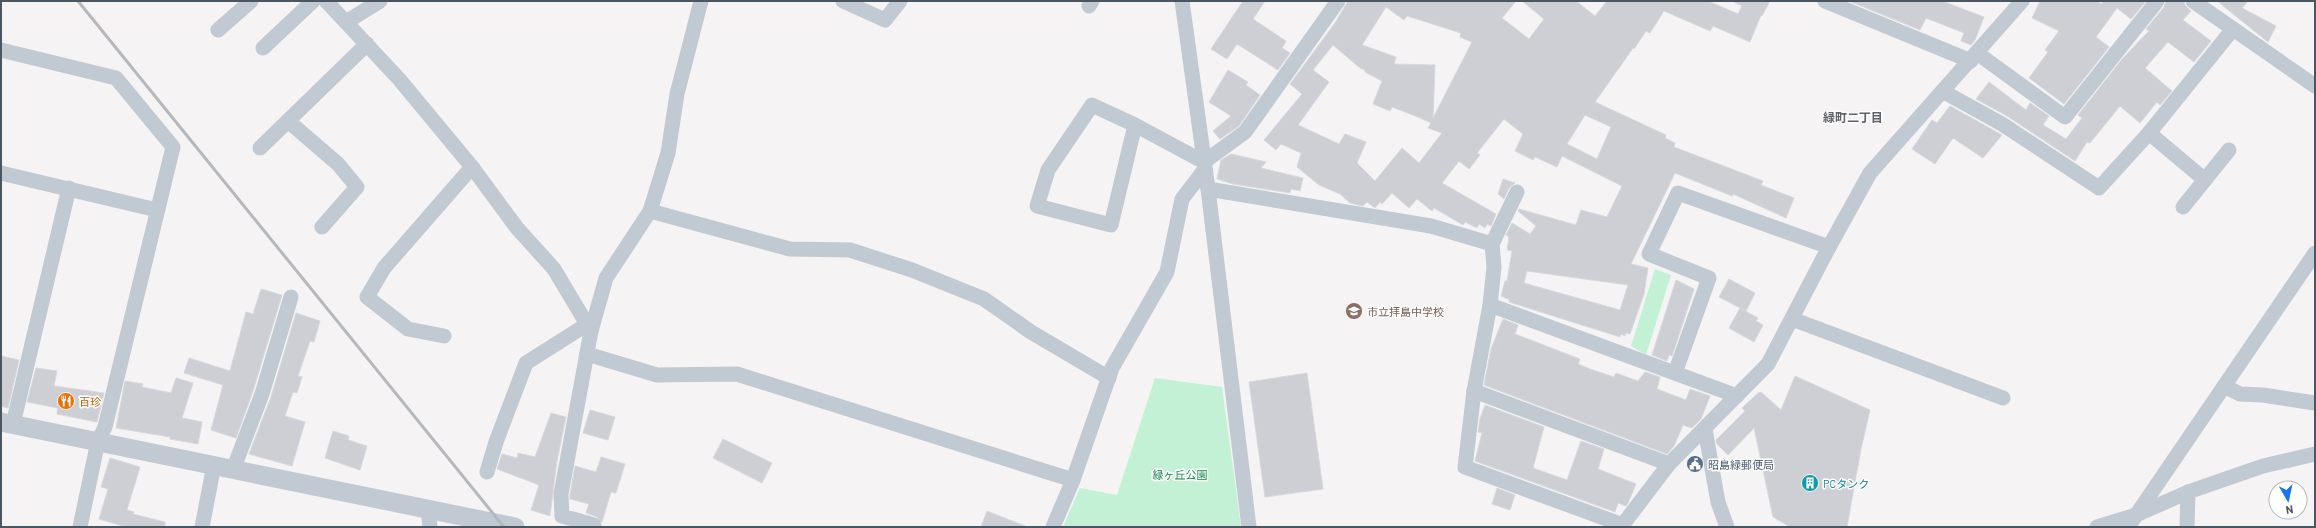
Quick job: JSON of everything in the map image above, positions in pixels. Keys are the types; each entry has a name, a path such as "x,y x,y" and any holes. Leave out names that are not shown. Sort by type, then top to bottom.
{"street":[{"path":"263,48 313,1"},
{"path":"326,1 399,79 472,167 517,228 554,269 589,328"},
{"path":"346,22 380,1"},
{"path":"594,527 594,525 562,516 561,494 587,354 589,328 606,278 650,211 668,153 677,94 702,1"},
{"path":"842,1 886,20 900,1"},
{"path":"1182,1 1208,188 1249,527"},
{"path":"1053,527 1073,480 1112,368 1167,272 1182,199 1205,166 1245,132 1338,1"},
{"path":"1517,192 1492,244 1494,267 1490,305 1474,391 1465,468 1622,526 1669,464 1768,364 1829,247 1870,173 1944,92 2022,1"},
{"path":"1830,2 1974,57 2065,117 2157,1"},
{"path":"2193,1 2315,86"},
{"path":"218,30 248,2"},
{"path":"1944,92 2002,124 2099,188 2148,133 2233,29"},
{"path":"260,148 367,44"},
{"path":"1,50 116,78 173,147 105,427 98,441 80,527"},
{"path":"1134,124 1111,225 1036,206 1048,170 1092,106 1134,124 1205,166"},
{"path":"288,121 338,164 357,187 322,227"},
{"path":"2148,133 2205,180"},
{"path":"2182,208 2229,150"},
{"path":"444,336 408,329 367,297 384,268 472,167"},
{"path":"1,173 157,210"},
{"path":"69,188 7,423 214,465 429,518 515,527"},
{"path":"1208,188 1431,226 1492,244"},
{"path":"1675,373 1709,278 1649,254 1678,193 1829,247"},
{"path":"650,211 790,249 850,250 912,270 984,299 1031,332 1109,378"},
{"path":"2132,521 2315,254"},
{"path":"234,470 262,394 291,297"},
{"path":"1490,305 1737,396"},
{"path":"1792,319 2003,398"},
{"path":"487,472 496,442 526,363 589,328"},
{"path":"587,354 657,375 737,374 1073,480"},
{"path":"2224,386 2240,394 2263,395 2315,403"},
{"path":"1474,391 1669,464"},
{"path":"1705,429 1718,502 1727,527"},
{"path":"2097,527 2132,521 2188,492 2263,466 2315,454"},
{"path":"202,527 214,465"},
{"path":"2187,527 2188,492"}],"green space":[{"path":"1655,269 1671,275 1646,355 1631,346"},
{"name":"緑ヶ丘公園","path":"1155,378 1222,387 1241,527 1063,527 1080,488 1117,495"}],"building":[{"path":"1243,1 1265,1 1253,19 1286,41 1282,48 1290,53 1278,70 1237,44 1227,59 1211,49"},
{"path":"1348,1 1516,1 1502,18 1529,39 1544,19 1522,1 1576,1 1595,16 1607,1 1708,1 1738,14 1742,6 1732,1 1770,1 1762,16 1761,15 1750,42 1713,26 1710,31 1664,11 1650,33 1646,31 1634,49 1633,48 1595,102 1666,135 1665,138 1675,143 1674,147 1763,181 1761,185 1794,198 1786,218 1733,194 1732,196 1675,173 1631,264 1648,268 1644,294 1630,334 1626,333 1625,336 1621,334 1620,337 1509,302 1510,300 1501,296 1505,281 1507,281 1512,251 1507,250 1509,237 1506,235 1512,223 1530,234 1536,226 1518,211 1519,209 1576,225 1581,210 1607,217 1622,186 1562,156 1557,167 1535,157 1533,160 1515,151 1523,134 1504,119 1477,153 1480,155 1469,169 1459,161 1442,183 1496,214 1491,226 1487,224 1485,228 1479,224 1477,228 1465,222 1463,225 1434,208 1432,211 1417,199 1409,208 1392,193 1382,204 1380,202 1375,208 1367,202 1363,206 1350,203 1340,194 1319,185 1297,167 1301,153 1281,144 1276,150 1264,140 1302,94 1290,84 1335,23","holes":["1386,7 1404,20 1407,16 1461,33 1460,37 1472,42 1433,118 1435,65 1394,64 1396,57 1362,45","1333,45 1360,68 1365,70 1365,72 1382,81 1373,104 1390,111 1392,107 1418,117 1431,123 1428,128 1442,133 1419,163 1402,148 1375,181 1357,163 1366,142 1345,134 1339,144 1298,125 1329,82 1313,70","1585,115 1611,127 1597,159 1567,144","1527,271 1628,285 1620,310 1524,283"]},
{"path":"1849,1 1942,1 1984,17 1975,40 1971,45 1961,41 1964,33 1926,18 1920,30"},
{"path":"2040,1 2097,1 2101,4 2103,1 2146,1 2131,19 2117,8 2096,37 2109,47 2064,104 2029,78 2048,52 2045,50 2059,31 2032,18"},
{"path":"2166,1 2184,1 2185,5 2191,11 2183,20 2211,41 2194,62 2168,42 2145,68 2172,91 2160,105 2157,102 2140,123 2120,106 2090,143 2087,142 2075,161 2007,116 1976,99 1989,82 2026,110 2030,103 2049,116 2043,125 2066,139 2082,118 2078,115 2123,58 2149,31 2146,29 2164,7"},
{"path":"2217,1 2248,1 2242,8 2276,26 2268,42"},
{"path":"1228,70 1248,82 1246,85 1260,95 1239,126 1220,139 1213,131 1231,116 1209,102"},
{"path":"1950,106 2002,135 1983,158 1953,138 1935,164 1912,149 1932,120 1937,123"},
{"path":"1231,154 1266,162 1261,168 1303,178 1300,191 1291,189 1290,193 1233,184 1217,179 1221,160"},
{"path":"1503,179 1515,183 1509,188 1504,199 1498,194"},
{"path":"1729,279 1755,293 1746,311 1719,297"},
{"path":"1676,280 1694,289 1672,356 1669,355 1667,361 1652,355"},
{"path":"261,289 282,295 253,391 236,438 211,430 223,385 184,373 189,358 230,371 246,312 253,314"},
{"path":"1740,308 1758,318 1756,321 1763,325 1754,342 1729,328"},
{"path":"296,313 320,321 314,342 310,341 298,376 302,377 297,393 293,392 285,416 305,422 292,466 249,454 271,397"},
{"path":"1503,319 1518,325 1515,334 1580,359 1578,364 1590,369 1614,377 1616,373 1638,381 1645,372 1660,377 1657,389 1686,400 1690,389 1710,396 1701,419 1692,428 1683,425 1674,446 1667,454 1484,385 1491,349"},
{"path":"1,356 19,360 8,408 1,406"},
{"path":"36,368 57,371 54,386 104,393 97,422 57,414 58,408 27,402"},
{"path":"1307,373 1323,489 1265,497 1249,382"},
{"name":"PCタンク","path":"1795,376 1870,410 1861,449 1847,527 1790,527 1773,517 1754,428 1728,455 1717,444 1716,440 1745,411 1742,408 1758,393 1761,392 1781,410"},
{"path":"176,378 193,383 182,418 202,422 198,444 170,439 170,437 116,428 125,381 143,384 142,387 171,393"},
{"path":"1485,405 1544,427 1533,468 1567,480 1581,441 1604,449 1598,469 1636,484 1626,506 1618,503 1615,512 1475,461 1482,433 1478,432 1480,419"},
{"path":"590,410 615,417 608,440 583,433"},
{"path":"551,413 566,417 557,461 550,516 531,510 539,485 497,469 502,454 517,458 518,453 535,457"},
{"path":"333,431 349,436 348,440 367,446 360,470 325,458"},
{"path":"723,439 772,463 762,483 713,458"},
{"path":"601,457 625,464 616,493 611,492 602,522 597,517 586,513 589,504 570,499 575,466 596,472"},
{"path":"110,458 140,467 127,510 134,512 133,514 165,522 165,527 126,527 99,519 108,489 101,487"},
{"path":"1497,488 1515,495 1510,510 1492,504"},
{"path":"987,511 1025,526 1025,527 981,527"}],"railway":[{"path":"78,1 504,527"}],"place":[{"name":"市立拝島中学校","path":"1354,311"},
{"name":"百珍","path":"66,401"},
{"name":"昭島緑郵便局","path":"1695,464"},
{"name":"PCタンク","path":"1810,483"}],"district":[{"name":"緑町二丁目","path":"1853,117"}]}
